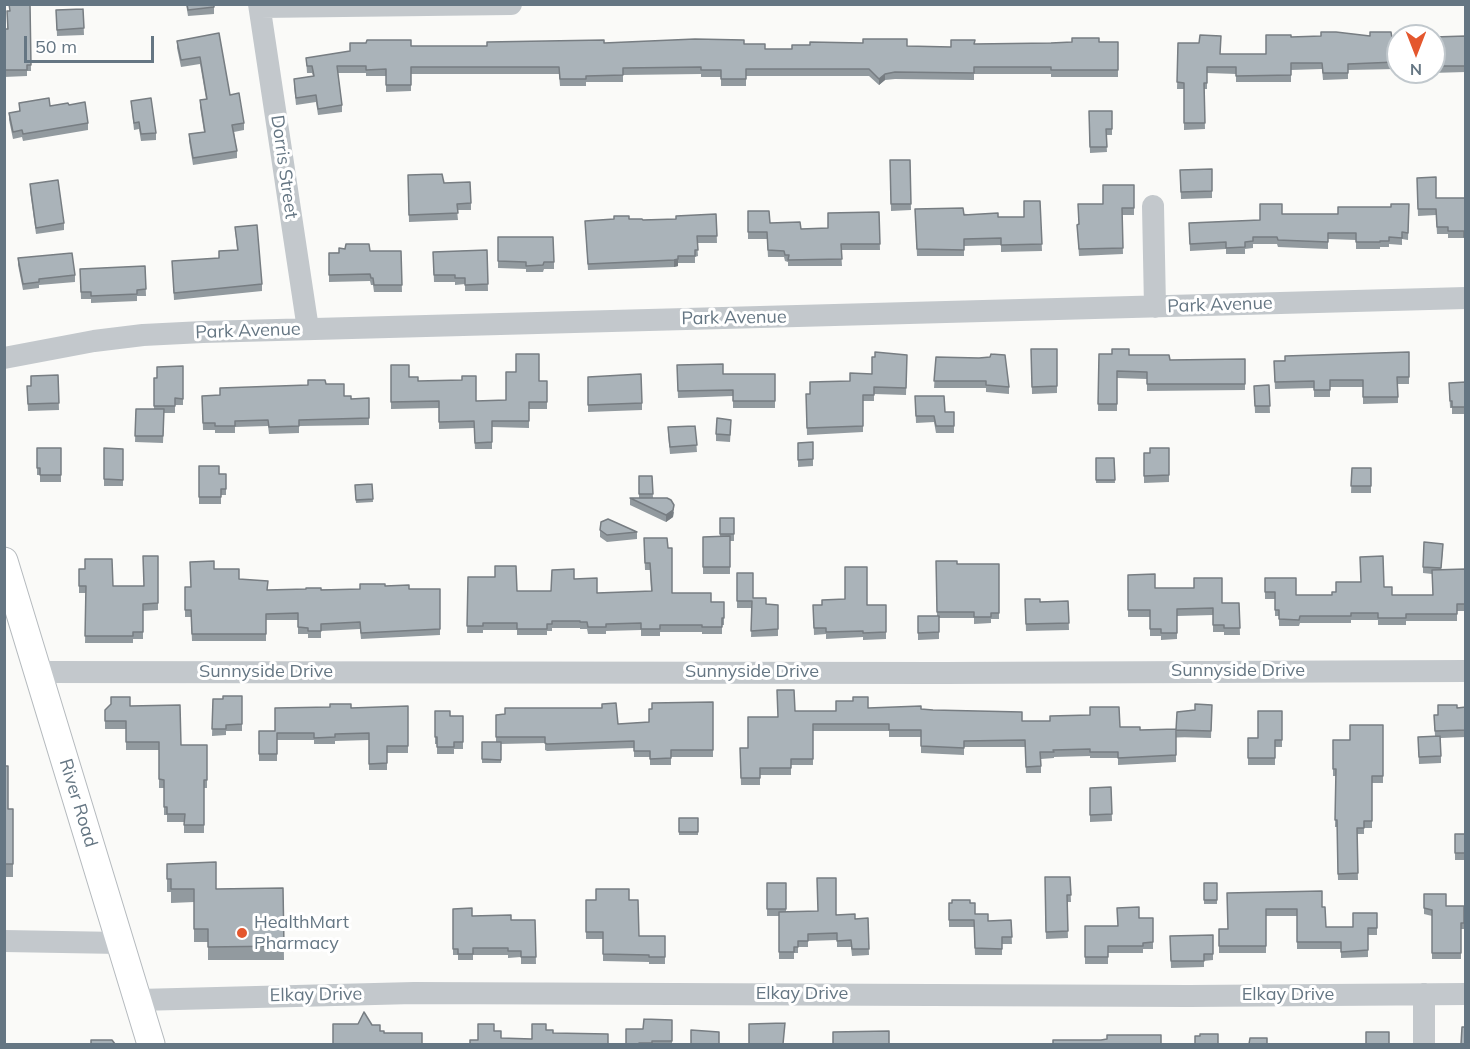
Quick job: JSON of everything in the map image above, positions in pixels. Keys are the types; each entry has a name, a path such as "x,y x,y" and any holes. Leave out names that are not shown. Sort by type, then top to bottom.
{"main road":[{"name":"River Road","path":"4,561 152,1044"}],"street":[{"path":"260,6 511,4"},
{"name":"Dorris Street","path":"260,6 308,329"},
{"path":"1153,206 1155,307"},
{"name":"Park Avenue","path":"4,358 94,341 143,335 1466,298"},
{"name":"Sunnyside Drive","path":"38,672 943,673 1466,670"},
{"path":"4,941 120,943"},
{"name":"Elkay Drive","path":"138,1000 414,993 1153,996 1466,994"},
{"path":"1424,994 1424,1044"}],"building":[{"path":"9,4 30,4 31,65 27,65 27,70 4,70 4,29 8,29"},
{"path":"187,4 214,4 214,7 188,10"},
{"path":"83,9 84,28 57,30 56,10"},
{"path":"1321,32 1370,36 1370,32 1386,32 1386,62 1348,64 1348,73 1323,73 1322,63 1291,63 1291,75 1236,76 1236,67 1207,67 1207,83 1204,83 1205,123 1184,123 1184,83 1177,82 1178,43 1199,43 1200,35 1221,36 1220,54 1266,54 1266,35 1321,36"},
{"path":"219,33 230,95 239,93 244,123 232,125 237,151 193,158 189,134 205,132 200,100 207,99 200,57 181,60 177,41"},
{"path":"1466,36 1466,66 1446,66 1446,37"},
{"path":"1072,38 1099,38 1099,42 1118,42 1118,70 974,67 974,73 895,72 885,74 879,79 869,69 746,69 746,79 721,79 721,70 701,70 701,67 623,68 623,75 560,79 559,67 411,67 411,85 386,85 386,69 366,70 366,66 337,66 342,105 318,109 316,95 296,98 294,79 314,76 312,66 307,66 306,58 350,51 350,43 366,43 367,40 411,40 411,46 487,46 487,42 604,40 604,43 695,39 744,40 744,44 765,44 765,49 792,49 792,45 810,45 810,42 863,43 863,39 907,39 907,46 951,47 951,40 975,40 974,44 1051,43 1072,42"},
{"path":"49,98 50,106 85,102 88,123 23,134 22,130 13,132 9,113 20,111 19,103"},
{"path":"151,98 156,133 141,134 139,122 134,123 131,101"},
{"path":"1089,111 1112,111 1112,129 1106,129 1107,147 1090,147"},
{"path":"890,160 910,160 911,204 891,204"},
{"path":"1212,169 1212,191 1181,192 1180,170"},
{"path":"442,174 444,183 470,182 471,203 457,204 458,213 409,215 408,175"},
{"path":"1436,177 1436,198 1466,198 1466,237 1464,237 1464,231 1448,231 1448,227 1437,227 1436,209 1418,209 1417,178"},
{"path":"58,180 64,223 36,228 30,184"},
{"path":"1103,185 1134,185 1134,208 1122,208 1123,248 1079,249 1078,204 1103,204"},
{"path":"1024,201 1040,201 1042,244 1001,245 1001,238 964,239 964,250 917,249 915,209 963,208 964,215 998,213 998,217 1024,217"},
{"path":"1260,204 1282,204 1282,214 1338,214 1338,207 1391,207 1391,204 1409,204 1408,233 1402,232 1402,238 1389,237 1389,241 1380,242 1356,242 1356,233 1328,233 1328,242 1253,237 1253,241 1245,242 1245,247 1226,248 1226,242 1190,244 1189,223 1260,220"},
{"path":"748,211 769,211 770,223 800,222 801,229 828,228 828,213 879,212 880,244 841,244 842,259 788,260 789,255 785,255 784,251 768,250 767,232 748,232"},
{"path":"716,214 717,236 697,236 698,250 695,250 695,256 678,256 678,259 674,260 588,264 585,221 614,219 614,216 629,216 629,219 643,220"},
{"path":"257,225 262,284 174,293 172,261 219,258 219,251 238,250 235,227"},
{"path":"498,237 553,237 554,262 526,266 526,262 498,261"},
{"path":"346,244 369,244 370,251 401,251 402,285 374,285 370,274 329,275 329,253 339,253 339,248 345,249"},
{"path":"487,250 488,284 465,285 465,278 455,278 455,275 434,275 433,252"},
{"path":"72,253 75,275 39,279 39,282 23,284 18,258"},
{"path":"145,266 146,289 137,290 137,294 91,296 91,292 81,292 80,269"},
{"path":"1031,349 1057,349 1057,386 1032,387"},
{"path":"1112,349 1129,349 1129,355 1169,355 1170,360 1245,359 1245,384 1147,384 1147,372 1117,371 1117,404 1098,404 1099,354 1112,354"},
{"path":"875,352 907,355 906,388 874,387 874,395 863,395 863,426 807,428 806,394 810,394 810,382 850,381 850,373 872,374 872,357 875,357"},
{"path":"1409,352 1409,377 1397,377 1398,397 1363,397 1363,380 1330,380 1330,390 1314,390 1314,381 1275,382 1274,361 1285,361 1285,356"},
{"path":"516,354 539,354 539,381 547,381 547,402 529,402 529,421 492,421 492,442 475,443 474,421 439,422 439,401 391,402 391,365 409,365 409,377 418,377 418,381 462,380 462,376 476,376 476,401 506,400 506,372 516,372"},
{"path":"991,354 1005,355 1009,387 986,385 986,381 934,381 936,357 979,358 990,357"},
{"path":"723,364 723,374 775,374 775,401 733,401 733,390 678,391 677,365"},
{"path":"183,366 183,399 175,398 175,406 154,406 154,378 157,378 157,367"},
{"path":"641,374 642,403 588,405 588,377"},
{"path":"58,375 59,403 28,404 27,386 31,386 31,376"},
{"path":"308,380 325,380 326,384 344,384 344,396 351,396 351,399 369,398 369,418 299,420 299,426 269,427 268,420 235,421 235,426 215,426 215,423 203,423 202,396 220,395 220,388 308,385"},
{"path":"1466,382 1466,407 1452,407 1449,383"},
{"path":"1269,385 1270,406 1255,406 1254,386"},
{"path":"915,396 944,396 945,412 954,412 954,426 936,426 934,416 916,416"},
{"path":"136,409 164,409 163,436 135,436"},
{"path":"717,418 731,420 730,435 716,434"},
{"path":"695,426 697,445 670,447 668,427"},
{"path":"813,442 813,459 798,460 798,443"},
{"path":"37,448 61,448 61,475 40,475 40,468 37,468"},
{"path":"104,448 123,449 123,480 104,479"},
{"path":"1150,448 1169,448 1169,475 1144,476 1144,453 1150,453"},
{"path":"1096,458 1114,458 1115,480 1096,480"},
{"path":"199,466 219,466 219,474 226,474 226,489 221,489 221,497 199,497"},
{"path":"1352,468 1371,468 1371,486 1351,486"},
{"path":"639,476 652,476 653,494 639,494"},
{"path":"372,484 373,499 356,500 355,485"},
{"path":"630,498 667,498 674,505 673,510 666,515"},
{"path":"720,518 734,518 734,534 720,534"},
{"path":"608,519 637,532 607,535 600,530 601,522"},
{"path":"730,536 730,567 703,567 703,537"},
{"path":"644,538 667,538 668,548 672,548 672,593 711,593 711,602 724,602 722,627 660,625 660,629 641,629 641,623 588,627 587,622 580,621 552,621 552,624 547,624 547,629 517,629 517,623 483,623 483,626 467,626 468,577 495,577 495,566 516,566 517,591 551,591 552,570 574,569 574,579 597,578 597,593 652,591 650,563 645,563"},
{"path":"1424,542 1443,544 1441,568 1423,567"},
{"path":"143,556 158,556 158,603 143,604 143,632 133,632 133,636 85,636 86,586 79,586 79,569 85,569 85,559 112,559 113,586 144,586"},
{"path":"1383,556 1384,587 1392,587 1392,595 1433,595 1432,570 1466,569 1466,604 1457,604 1457,614 1406,614 1406,618 1378,618 1378,613 1351,613 1351,616 1300,616 1299,620 1279,619 1279,610 1275,610 1275,592 1265,592 1265,578 1296,578 1296,595 1332,595 1332,592 1336,592 1336,582 1361,582 1360,557"},
{"path":"214,561 214,569 239,569 239,579 268,581 267,590 360,589 360,584 409,585 409,589 440,589 440,629 361,633 360,622 321,624 321,631 308,631 308,628 298,627 298,613 266,614 266,634 192,634 191,610 185,610 185,587 191,587 190,562"},
{"path":"936,561 957,561 957,564 999,564 999,613 991,613 991,617 974,617 974,612 937,612"},
{"path":"845,567 867,567 867,605 886,605 886,632 826,632 826,628 814,628 813,605 822,605 822,600 845,599"},
{"path":"737,573 753,573 753,598 766,598 766,604 778,605 778,629 751,631 752,601 737,601"},
{"path":"1155,574 1155,588 1194,588 1194,578 1222,578 1222,603 1239,603 1240,628 1213,625 1213,608 1177,609 1177,633 1161,633 1161,629 1150,629 1150,610 1128,610 1128,575"},
{"path":"1025,599 1040,599 1040,602 1068,601 1069,623 1026,624"},
{"path":"918,616 939,616 939,632 918,633"},
{"path":"777,690 794,690 795,711 836,711 836,701 853,701 853,697 868,697 868,708 921,706 921,709 933,710 1022,712 1022,721 1050,721 1050,716 1090,715 1090,707 1119,707 1120,727 1140,727 1140,730 1176,729 1176,755 1118,758 1118,752 1090,752 1090,749 1053,750 1054,752 1040,752 1041,766 1026,767 1025,740 964,741 964,748 921,746 921,730 889,730 889,724 813,724 813,759 791,759 791,768 760,768 760,778 741,778 740,748 748,748 748,717 778,717"},
{"path":"223,696 242,696 242,724 226,725 226,729 212,729 213,699 223,699"},
{"path":"111,697 130,697 130,706 180,705 181,745 207,745 204,825 184,825 185,814 167,814 167,807 164,807 164,780 159,779 159,742 126,742 126,721 105,721 105,710 111,704"},
{"path":"713,702 713,750 671,750 671,758 650,759 650,751 634,751 634,741 547,744 545,737 496,737 496,715 505,714 505,708 602,708 602,704 616,703 618,724 649,722 649,709 652,709 652,703"},
{"path":"330,704 351,704 351,708 408,706 408,746 387,746 387,763 369,764 369,733 335,734 335,737 314,738 314,733 277,733 277,754 259,754 259,731 275,731 275,708 330,707"},
{"path":"1195,704 1212,705 1211,731 1176,730 1177,712 1195,710"},
{"path":"1438,705 1466,707 1466,730 1435,731 1434,715 1438,715"},
{"path":"435,711 450,711 450,716 463,716 463,742 454,742 454,747 437,747"},
{"path":"1258,711 1282,711 1282,740 1275,740 1275,758 1248,758 1248,738 1258,738"},
{"path":"1350,725 1383,725 1383,776 1372,776 1372,821 1364,821 1364,828 1357,828 1358,873 1338,874 1337,820 1335,820 1336,769 1333,769 1333,740 1350,740"},
{"path":"1440,736 1441,756 1419,757 1418,737"},
{"path":"482,742 501,742 501,760 482,759"},
{"path":"4,766 8,766 8,809 13,809 13,864 4,864"},
{"path":"1111,787 1112,814 1090,815 1090,788"},
{"path":"679,818 698,818 698,832 679,832"},
{"path":"1455,834 1466,834 1466,853 1455,853"},
{"path":"216,862 216,889 283,888 284,946 208,947 208,929 194,929 194,889 171,889 171,879 167,879 167,864"},
{"path":"1045,877 1070,877 1071,895 1067,895 1068,931 1046,932"},
{"path":"817,878 836,878 836,915 855,914 855,919 868,918 869,949 852,949 851,940 837,941 837,933 808,934 808,941 798,941 798,947 794,947 794,952 779,952 779,912 818,911"},
{"path":"767,883 786,883 786,909 767,909"},
{"path":"1204,883 1217,883 1217,900 1204,900"},
{"path":"596,889 629,889 629,900 638,900 639,936 665,936 665,957 603,954 603,932 586,932 586,900 596,900"},
{"path":"1322,891 1326,927 1353,927 1353,913 1377,913 1377,928 1368,928 1368,950 1341,952 1341,942 1297,942 1297,909 1266,909 1266,946 1219,946 1219,929 1228,929 1227,893"},
{"path":"1424,894 1446,894 1446,906 1464,906 1464,923 1461,923 1461,953 1432,953 1432,910 1424,908"},
{"path":"952,900 970,900 970,903 975,903 975,914 988,914 988,921 1011,920 1012,937 1002,937 1002,949 975,948 974,920 949,920 949,903 952,903"},
{"path":"1139,907 1139,918 1153,918 1153,942 1143,943 1143,946 1108,946 1108,957 1085,957 1085,926 1118,926 1117,908"},
{"path":"472,908 472,916 511,915 511,920 535,920 536,957 521,957 521,951 508,951 508,948 473,948 473,954 458,954 458,949 453,949 453,909"},
{"path":"1213,935 1213,954 1204,954 1204,961 1171,961 1170,936"},
{"path":"364,1012 372,1025 380,1025 380,1031 384,1033 422,1033 422,1044 333,1044 333,1024 358,1024"},
{"path":"644,1019 672,1020 672,1041 626,1044 626,1029 643,1029"},
{"path":"785,1023 783,1044 749,1044 749,1024"},
{"path":"478,1024 494,1024 494,1031 501,1031 501,1038 532,1039 532,1024 546,1024 546,1030 553,1030 553,1033 608,1034 608,1044 470,1044 470,1040 478,1040"},
{"path":"1462,1027 1466,1027 1466,1044 1461,1044"},
{"path":"691,1030 719,1032 719,1044 691,1044"},
{"path":"889,1031 889,1044 833,1044 833,1032"},
{"path":"1366,1032 1389,1032 1389,1044 1366,1044"},
{"path":"1200,1034 1218,1034 1218,1044 1195,1044 1195,1036 1200,1036"},
{"path":"1107,1035 1161,1035 1161,1044 1053,1044 1053,1040 1107,1039"},
{"path":"1250,1038 1267,1038 1267,1044 1249,1044"},
{"path":"91,1040 112,1040 115,1044 91,1044"}],"place":[{"name":"HealthMart Pharmacy","path":"242,933"}]}
